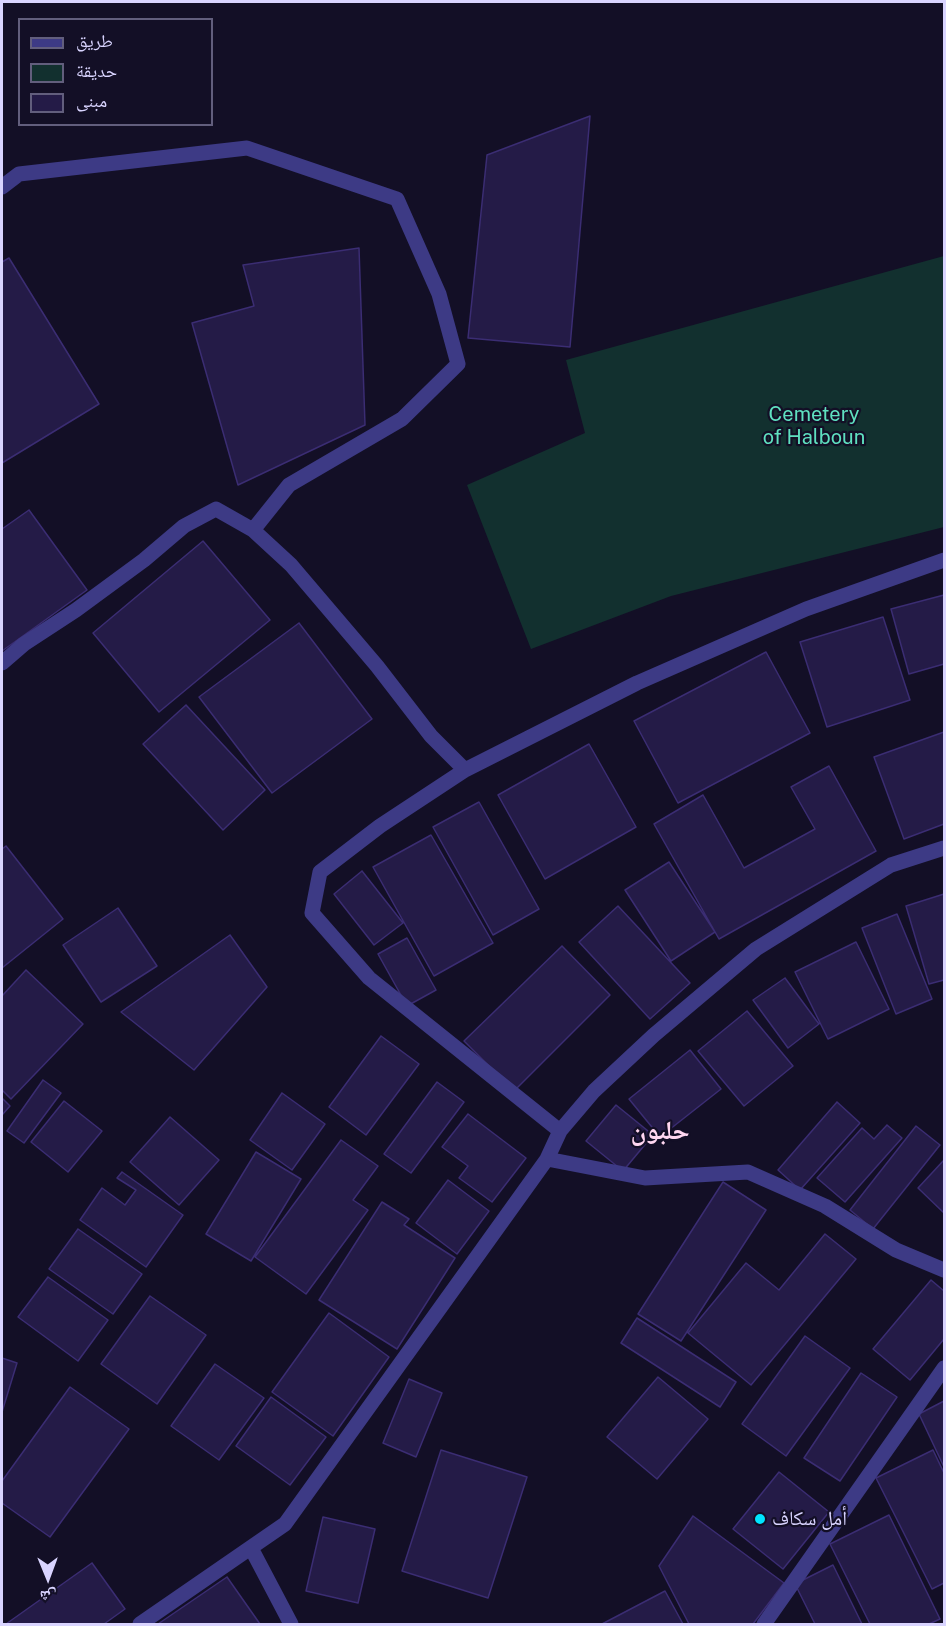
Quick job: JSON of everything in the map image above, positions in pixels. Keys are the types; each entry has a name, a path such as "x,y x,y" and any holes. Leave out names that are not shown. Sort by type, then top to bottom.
{"street":[{"path":"2,186 19,174 247,148 397,199 439,294 458,364 402,419 289,485 253,530"},
{"path":"2,663 24,644 76,610 144,560 184,526 216,508 253,530 291,565 384,674 431,736 465,770"},
{"path":"560,1131 369,978 312,914 320,872 380,826 465,770 647,678 806,609 945,560"},
{"path":"140,1624 285,1524 547,1159 560,1131 594,1091 646,1043 756,949 891,865 945,848"},
{"path":"547,1159 645,1178 748,1172 825,1206 896,1250 945,1270"},
{"path":"764,1624 945,1368"},
{"path":"251,1548 291,1624"}],"green space":[{"name":"Cemetery of Halboun","path":"944,256 944,527 671,596 531,649 467,485 585,433 566,360"}],"building":[{"path":"590,116 570,347 468,338 487,155"},
{"path":"359,248 365,425 238,485 192,323 254,306 243,265"},
{"path":"9,258 99,404 2,463 2,262"},
{"path":"29,510 87,590 2,651 2,529"},
{"path":"203,541 270,620 159,712 93,633"},
{"path":"944,595 944,664 909,674 891,609"},
{"path":"883,617 910,700 827,727 800,642"},
{"path":"299,623 372,719 272,793 199,697"},
{"path":"766,652 810,733 678,803 634,721"},
{"path":"186,705 265,790 223,830 143,744"},
{"path":"944,732 944,824 904,839 874,757"},
{"path":"589,744 636,827 545,879 498,795"},
{"path":"829,766 876,851 719,939 654,824 703,795 744,868 815,829 791,787"},
{"path":"479,802 539,909 493,935 433,827"},
{"path":"431,835 493,943 434,976 373,867"},
{"path":"6,846 63,919 2,968 2,849"},
{"path":"669,862 715,932 671,961 625,890"},
{"path":"362,871 403,923 374,945 334,894"},
{"path":"944,894 944,980 929,984 906,906"},
{"path":"618,906 690,983 650,1019 579,942"},
{"path":"118,908 157,966 101,1002 63,945"},
{"path":"897,914 932,999 896,1014 862,928"},
{"path":"230,935 267,987 194,1070 121,1012"},
{"path":"407,938 436,990 407,1006 378,954"},
{"path":"856,942 889,1009 828,1039 795,972"},
{"path":"562,946 610,995 514,1091 464,1041"},
{"path":"26,970 83,1024 11,1099 2,1090 2,996"},
{"path":"785,978 819,1024 788,1048 753,1000"},
{"path":"747,1011 793,1066 744,1106 698,1051"},
{"path":"381,1036 419,1064 366,1135 329,1107"},
{"path":"690,1050 721,1089 660,1137 629,1099"},
{"path":"43,1080 61,1093 24,1143 7,1131"},
{"path":"437,1082 464,1102 411,1173 384,1154"},
{"path":"282,1093 325,1124 292,1170 250,1140"},
{"path":"2,1098 10,1106 2,1115"},
{"path":"64,1101 102,1131 68,1172 31,1142"},
{"path":"837,1102 860,1123 800,1190 778,1170"},
{"path":"616,1105 653,1135 623,1171 586,1141"},
{"path":"468,1114 526,1158 492,1202 459,1178 468,1166 442,1147"},
{"path":"170,1117 219,1160 179,1205 130,1162"},
{"path":"887,1125 902,1138 845,1202 817,1178 862,1128 874,1139"},
{"path":"916,1126 940,1145 873,1229 850,1210"},
{"path":"341,1140 378,1166 353,1200 368,1210 306,1294 255,1257"},
{"path":"256,1152 301,1179 251,1261 206,1234"},
{"path":"944,1160 944,1213 918,1188"},
{"path":"122,1172 183,1215 146,1267 80,1220 102,1188 125,1205 136,1190 117,1178"},
{"path":"448,1180 489,1211 457,1254 416,1223"},
{"path":"723,1182 766,1210 681,1341 638,1314"},
{"path":"382,1202 409,1219 404,1225 455,1258 397,1349 319,1300"},
{"path":"78,1229 142,1274 113,1314 49,1269"},
{"path":"825,1234 856,1259 751,1385 688,1333 746,1263 779,1290"},
{"path":"48,1277 108,1320 78,1361 18,1317"},
{"path":"931,1280 944,1291 944,1339 910,1380 873,1349"},
{"path":"150,1296 206,1335 157,1404 101,1364"},
{"path":"329,1313 389,1357 333,1436 272,1392"},
{"path":"637,1318 736,1382 720,1407 621,1343"},
{"path":"805,1336 850,1368 786,1456 742,1424"},
{"path":"2,1358 17,1363 2,1412"},
{"path":"215,1364 264,1398 219,1460 171,1426"},
{"path":"861,1373 897,1397 840,1481 804,1458"},
{"path":"658,1377 708,1419 657,1479 607,1437"},
{"path":"409,1379 442,1393 416,1457 383,1443"},
{"path":"70,1387 129,1429 50,1537 2,1503 2,1481"},
{"path":"271,1397 326,1437 290,1485 236,1446"},
{"path":"944,1401 944,1467 919,1414"},
{"path":"441,1450 527,1477 488,1598 402,1571"},
{"path":"933,1450 944,1473 944,1583 932,1589 876,1478"},
{"path":"779,1472 829,1512 783,1569 733,1529"},
{"path":"889,1515 940,1619 929,1624 870,1624 830,1544"},
{"path":"693,1516 784,1583 753,1624 689,1624 659,1566"},
{"path":"323,1517 375,1529 358,1603 306,1591"},
{"path":"92,1563 125,1609 104,1624 6,1624"},
{"path":"833,1565 862,1624 815,1624 795,1584"},
{"path":"227,1577 260,1624 158,1624"},
{"path":"665,1591 683,1624 602,1624"}],"place":[{"name":"أمل سكاف","path":"760,1519"}],"district":[{"name":"حلبون","path":"660,1131"}]}
